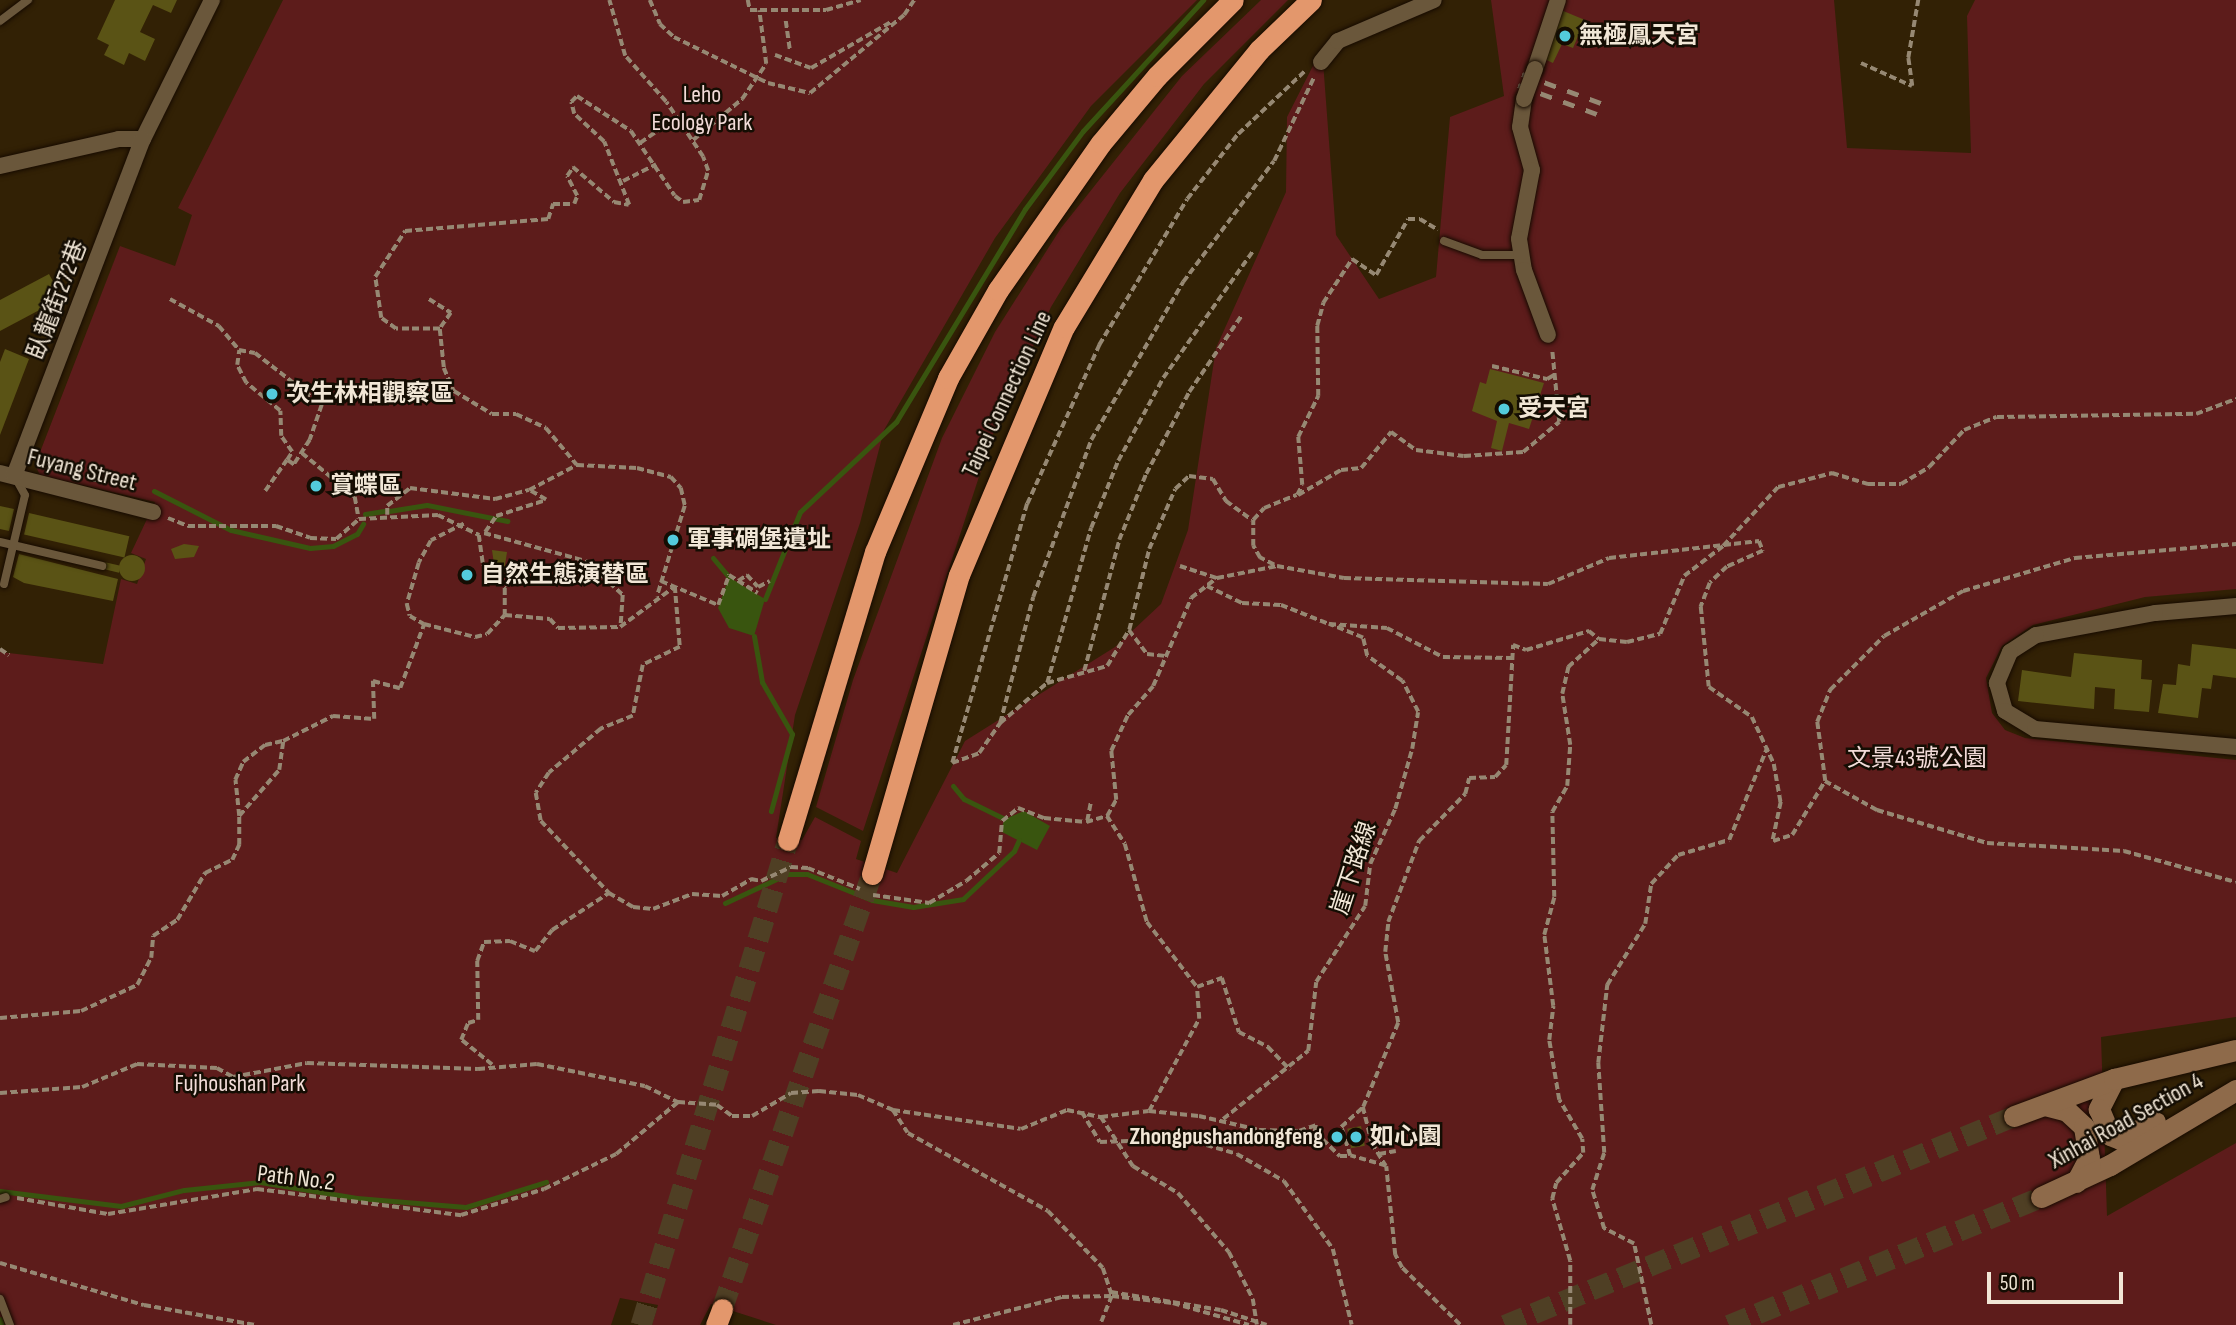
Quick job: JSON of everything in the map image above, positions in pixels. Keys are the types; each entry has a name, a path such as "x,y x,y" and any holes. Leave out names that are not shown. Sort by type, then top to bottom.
{"highway":[{"path":"788,840 875,552 948,378 998,290 1101,143 1157,76 1233,0"},
{"name":"Taipei Connection Line","path":"872,874 960,575 1064,327 1153,180 1259,50 1311,0"}],"main road":[{"name":"Xinhai Road Section 4","path":"2014,1116 2114,1079 2236,1050"},
{"path":"2114,1079 2099,1109 2101,1124 2120,1139 2197,1098 2234,1091"},
{"name":"Xinhai Road Section 4","path":"2041,1197 2076,1182 2234,1091"},
{"path":"2045,1105 2067,1111 2084,1126 2088,1158 2076,1182"}],"street":[{"name":"臥龍街272巷","path":"7,475 143,139 212,0"},
{"path":"1321,62 1338,41 1434,0"},
{"path":"1548,335 1521,255 1520,226 1532,170 1520,127 1524,99 1558,0"},
{"path":"0,166 119,139 143,139"},
{"name":"Fuyang Street","path":"7,475 153,512"},
{"path":"2236,606 2155,613 2036,635 2010,652 1997,683 2005,711 2035,729 2236,747"}],"lane":[{"path":"0,21 28,0"},
{"path":"1444,241 1482,255 1521,255"},
{"path":"4,584 25,495 7,475"},
{"path":"0,542 102,566"},
{"path":"0,1298 10,1325"}],"path":[{"path":"440,329 396,329 381,318 375,277 405,231 550,215 553,204 574,204 570,169 577,167 625,207 629,200 604,142 574,114 572,102 577,96 605,110 640,143 675,196 683,202 699,200 709,171 677,117 625,56 609,0"},
{"path":"650,0 660,24 674,37 768,83 810,93 896,21 914,0"},
{"path":"748,0 750,10 827,10 861,0"},
{"path":"1861,63 1912,86 1908,58 1918,0"},
{"path":"693,140 750,88 766,64 759,10"},
{"path":"786,21 790,50"},
{"path":"775,55 811,68 876,27 896,21"},
{"path":"1000,723 1037,585 1091,440 1183,282 1274,161 1321,62"},
{"path":"1253,520 1226,501 1213,478 1189,476 1175,489 1149,549 1129,630 1107,667 1047,683 1000,723 979,754 952,764 1000,587 1059,426 1098,345 1186,199 1293,78"},
{"path":"640,143 677,117"},
{"path":"622,181 656,164"},
{"path":"1297,495 1303,485 1298,437 1318,396 1317,326 1323,303 1353,259 1376,275 1408,219 1420,219 1446,236 1444,241"},
{"path":"1047,683 1083,552 1118,461 1163,378 1253,251"},
{"path":"170,299 219,326 239,350 255,353 322,405 310,440 294,466 287,460"},
{"path":"429,299 451,313 440,329 444,368 454,391 492,414 516,414 546,428 577,465"},
{"path":"1084,673 1119,540 1146,474 1189,392 1242,315"},
{"path":"1548,335 1557,372 1559,422 1523,452 1464,456 1416,450 1391,432 1361,468 1341,470 1297,495 1264,508 1253,520 1253,546 1260,558 1277,566 1344,578 1548,584 1609,558 1759,541 1763,551 1727,567 1703,595 1703,668 1709,687 1752,717 1768,746 1781,802 1773,841 1792,835 1825,781 1816,722 1830,690 1895,630 1963,591 2075,558 2236,544"},
{"path":"239,350 237,365 246,383 280,411 281,436 292,452 265,491"},
{"path":"1492,366 1547,379 1557,372"},
{"path":"1350,1156 1341,1127 1363,1107 1398,1023 1385,952 1388,922 1419,841 1465,794 1469,778 1494,777 1506,765 1513,645 1526,650 1589,631 1599,639 1646,641 1660,634 1684,576 1724,546 1778,487 1832,473 1868,484 1901,484 1929,467 1964,430 1997,417 2196,414 2236,399"},
{"path":"302,453 355,497 359,519"},
{"path":"387,515 387,506 410,488 495,499 529,490 577,465 637,468 671,477 681,488 685,506 657,597"},
{"path":"484,533 496,516 546,500 529,490"},
{"path":"153,512 188,526 222,528 232,523 335,539 359,519 387,515 438,515 464,524 479,535 483,564 505,587 505,615 487,635 475,637 424,625 410,616 407,604 419,563 431,541 464,524"},
{"path":"479,535 484,533 586,561 623,596 620,627"},
{"path":"1180,566 1217,578"},
{"path":"675,586 680,647 643,665 633,716 601,729 549,773 536,793 541,821 609,893 633,907 653,909 692,894 722,896 751,879 800,868 873,895 929,903 999,853 1004,818 1027,808 1044,818 1086,822 1107,816 1116,800 1111,751 1128,716 1153,686 1191,598 1217,578 1277,566"},
{"path":"661,581 718,604 729,575 758,593"},
{"path":"738,580 747,575 758,587 769,581"},
{"path":"1206,585 1242,603 1281,605 1329,624 1364,624 1387,628 1443,657 1511,658"},
{"path":"505,615 550,619 558,628 620,627 675,586"},
{"name":"崖下路線","path":"1223,1119 1290,1070 1308,1051 1316,982 1323,966 1348,939 1365,906 1370,864 1395,809 1418,712 1402,681 1367,656 1363,638 1329,624"},
{"path":"0,1018 81,1011 138,985 152,958 153,936 177,920 205,873 232,860 239,845 235,780 243,762 265,745 283,741 333,716 374,719 373,681 400,688 424,625"},
{"path":"1129,630 1147,654 1165,656"},
{"path":"1570,1325 1570,1261 1552,1199 1556,1182 1583,1153 1582,1139 1559,1100 1549,1040 1553,1006 1544,935 1553,897 1552,812 1567,786 1570,744 1562,694 1568,667 1599,639"},
{"path":"0,649 9,655"},
{"path":"239,816 279,770 283,741"},
{"path":"1651,1325 1634,1244 1604,1229 1592,1190 1604,1153 1598,1063 1607,985 1645,924 1651,884 1678,855 1729,840 1768,746"},
{"path":"1825,781 1877,810 1987,843 2124,852 2236,882"},
{"path":"1086,822 1092,813 1091,801"},
{"path":"1107,816 1125,844 1147,922 1197,987 1199,1019 1149,1111"},
{"path":"492,1065 461,1040 468,1023 478,1020 477,961 484,943 510,941 535,951 552,930 609,893"},
{"path":"1197,987 1222,978 1239,1032 1268,1047 1290,1070"},
{"path":"0,1094 82,1087 137,1064 217,1068 233,1077 307,1063 346,1068 537,1064 628,1082 678,1102 717,1105 732,1116 752,1116 791,1093 847,1093 893,1110 1021,1129 1067,1110 1101,1116 1149,1111 1223,1119 1259,1130 1299,1131 1317,1123 1315,1132 1340,1156 1350,1156 1386,1166"},
{"name":"Path No.2","path":"3,1198 108,1214 257,1189 461,1215 544,1189 616,1154 678,1102"},
{"path":"1363,1107 1379,1154 1386,1166 1395,1255 1460,1325"},
{"path":"893,1110 908,1133 1048,1211 1103,1268 1111,1294 1100,1325"},
{"path":"1082,1112 1100,1143 1116,1145 1129,1138 1186,1139 1237,1153 1283,1181 1332,1249 1352,1325"},
{"path":"1101,1116 1116,1145 1133,1166 1178,1193 1229,1252 1253,1299 1257,1323"},
{"path":"1379,1154 1396,1151"},
{"path":"0,1263 144,1305 254,1325"},
{"path":"1111,1294 1185,1306 1249,1325"},
{"path":"953,1325 1062,1297 1111,1294 1174,1300 1266,1325"}],"green space":[{"path":"283,0 1197,0 1091,106 995,238 884,430 860,523 795,715 776,838 802,840 815,817 861,841 856,859 897,873 965,741 1115,647 1161,604 1188,530 1216,348 1286,192 1287,117 1322,48 1336,235 1379,299 1436,277 1450,117 1504,96 1491,0 1834,0 1847,148 1971,153 1967,16 1975,0 2236,0 2236,589 2145,597 2033,625 2002,646 1986,678 1992,713 2005,730 2025,738 2236,760 2236,1017 2101,1037 2107,1216 2236,1143 2236,1325 776,1325 711,1304 700,1325 652,1325 658,1305 620,1298 611,1325 0,1325 0,652 103,664 121,579 137,584 146,559 131,553 155,502 40,475 35,465 120,246 175,266 192,215 178,208"},
{"path":"1261,0 1288,0 1204,84 1120,193 1051,307 993,434 863,831 816,807 853,680 942,438 995,332 1061,228 1182,76"}],"shaded area":[{"path":"729,577 765,599 754,636 729,628 718,608"},
{"path":"1024,811 1050,826 1037,850 1000,831 1005,819"}],"building":[{"path":"115,0 177,0 171,13 153,5 140,32 155,39 145,61 129,53 124,65 104,55 109,45 97,39"},
{"name":"無極鳳天宮","path":"1561,10 1585,20 1573,48 1562,44 1553,63 1542,58"},
{"path":"49,274 62,298 0,331 0,300"},
{"path":"5,349 29,359 0,435 0,362"},
{"name":"受天宮","path":"1490,369 1544,383 1529,429 1509,423 1502,451 1491,448 1497,421 1472,411 1480,382 1486,384"},
{"path":"0,506 14,509 9,531 0,529"},
{"path":"29,513 129,536 124,558 24,534"},
{"path":"184,544 199,546 194,557 175,559 171,549"},
{"path":"492,550 507,552 504,572 495,571"},
{"path":"19,554 118,579 113,601 24,583 13,577"},
{"path":"132,555 141,559 145,568 141,577 132,581 123,577 119,568 123,559"},
{"path":"104,562 121,566 119,573 102,569"},
{"path":"2192,644 2236,649 2236,678 2213,675 2211,689 2202,688 2198,718 2158,713 2163,684 2176,685 2178,664 2190,666"},
{"path":"2074,653 2142,660 2141,679 2152,680 2149,712 2114,709 2115,689 2095,687 2094,709 2018,701 2022,670 2071,677"},
{"name":"如心園","path":"1361,1126 1365,1146 1351,1148 1347,1129"}],"waterway":[{"path":"765,599 800,512 896,422 1025,209 1083,131 1203,0"},
{"path":"154,491 231,530 310,548 333,546 357,534 363,524"},
{"path":"389,511 427,505 507,521"},
{"path":"365,514 384,511"},
{"path":"713,558 729,577"},
{"path":"754,636 762,682 792,734 771,811"},
{"path":"953,786 964,799 1005,819"},
{"path":"725,903 787,874 807,874 872,900 913,907 963,899 1014,851 1019,840"},
{"path":"0,1191 121,1206 184,1190 260,1182 357,1198 466,1207 546,1182"},
{"path":"0,1319 2,1325"}],"tunnel":[{"path":"641,1325 788,840"},
{"path":"722,1309 872,874"},
{"path":"1505,1325 2014,1116"},
{"path":"1729,1325 2041,1197"}],"railway":[{"path":"1522,74 1601,103"},
{"path":"1518,85 1597,114"}],"place":[{"name":"無極鳳天宮","path":"1565,36"},
{"name":"次生林相觀察區","path":"272,394"},
{"name":"受天宮","path":"1504,409"},
{"name":"賞蝶區","path":"316,486"},
{"name":"軍事碉堡遺址","path":"673,540"},
{"name":"自然生態演替區","path":"467,575"},
{"name":"Zhongpushandongfeng","path":"1337,1137"},
{"name":"如心園","path":"1356,1137"}],"park label":[{"name":"Leho Ecology Park","path":"702,109"},
{"name":"文景43號公園","path":"1917,759"},
{"name":"Fujhoushan Park","path":"240,1084"}]}
